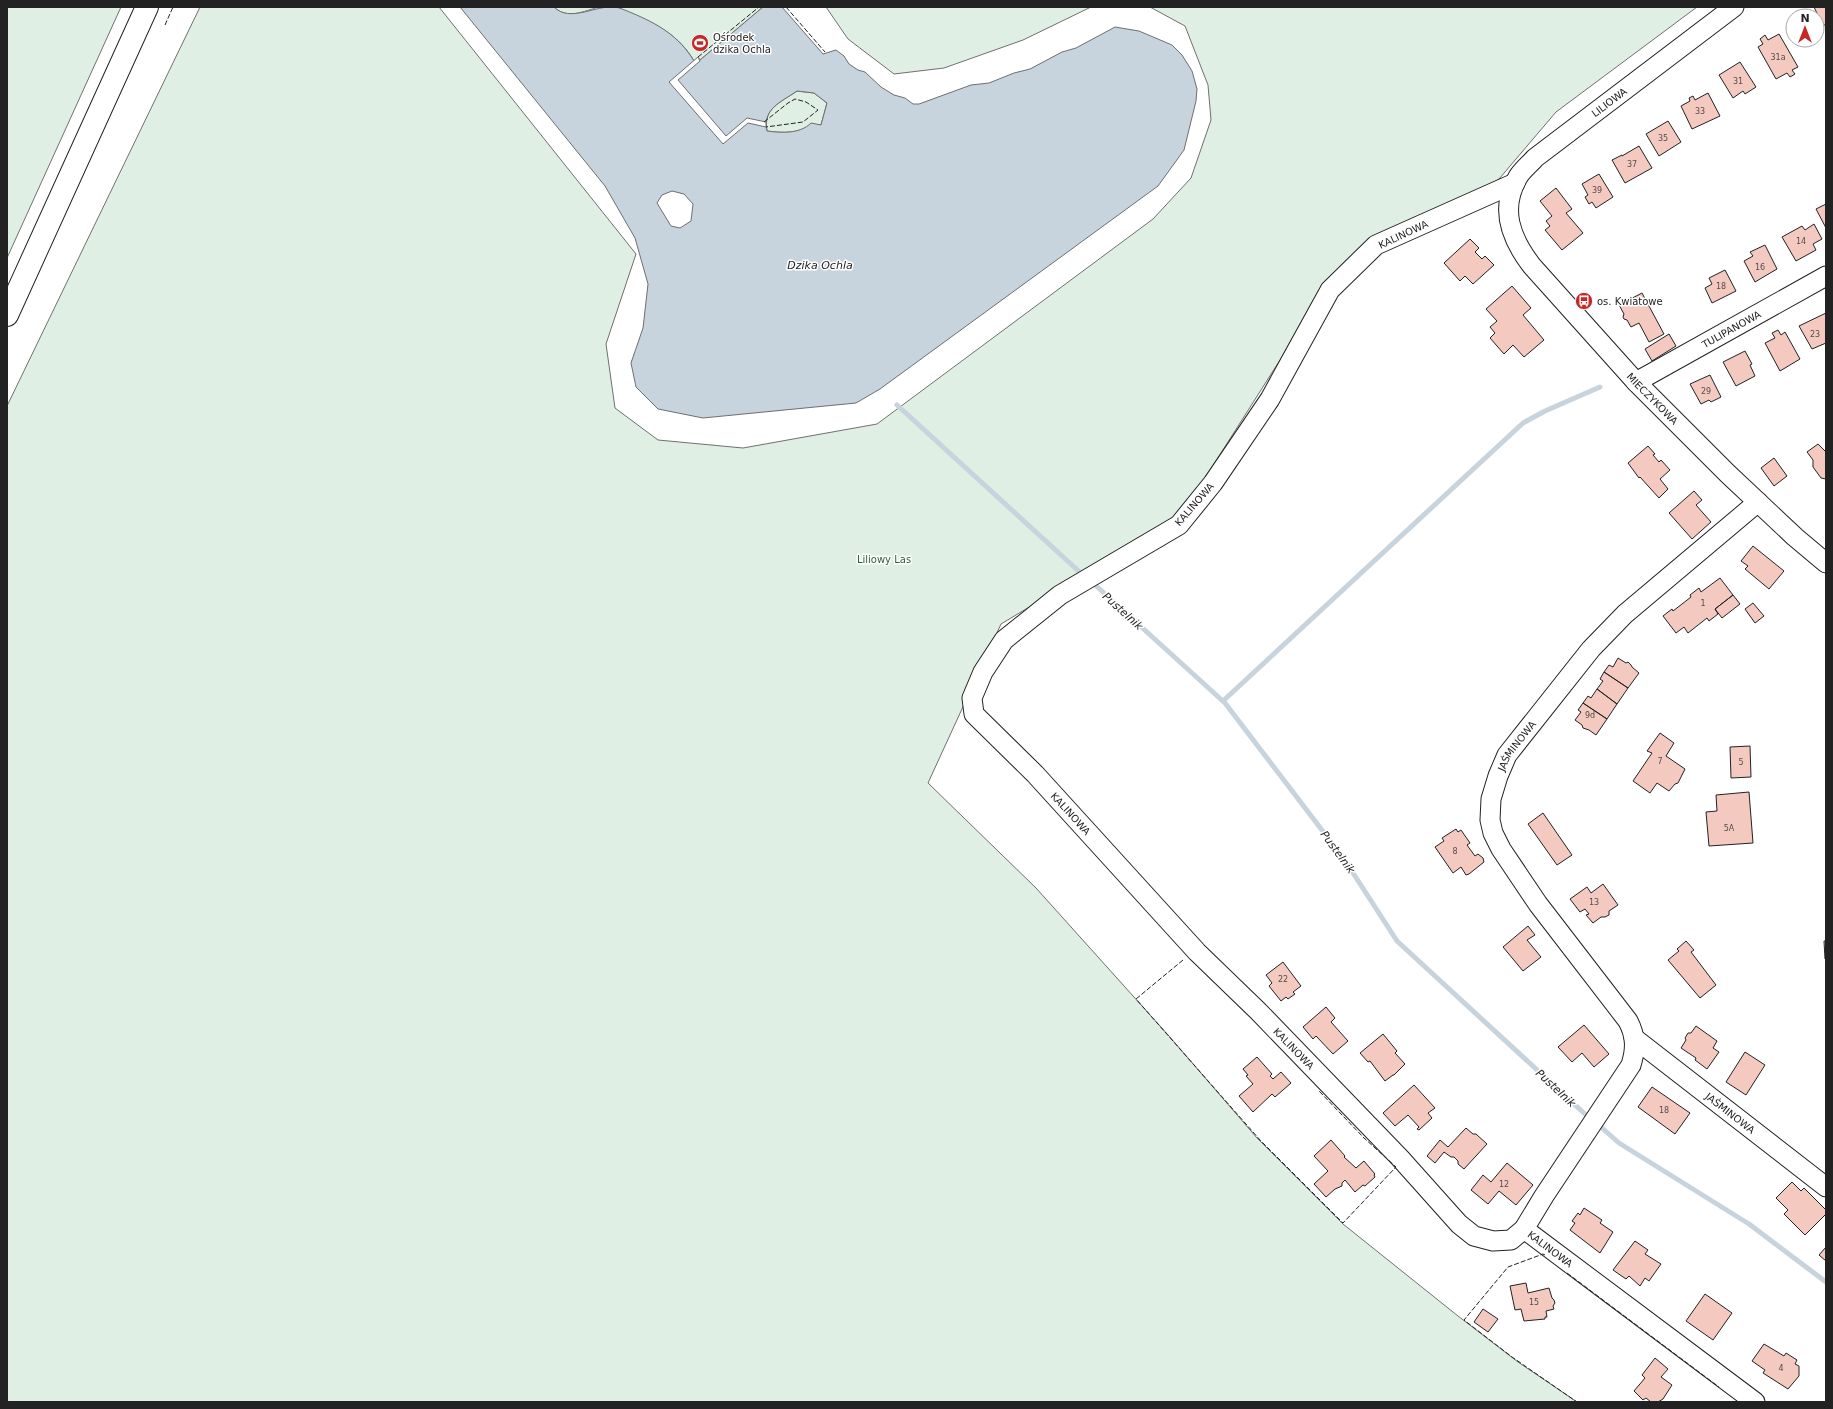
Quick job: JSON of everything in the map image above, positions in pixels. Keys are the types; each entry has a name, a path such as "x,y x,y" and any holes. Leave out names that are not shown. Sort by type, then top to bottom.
{"main road":[{"path":"7,315 148,7"}],"street":[{"name":"LILIOWA","path":"1508,213 1510,194 1519,175 1536,158 1734,7"},
{"name":"KALINOWA","path":"1515,184 1376,245 1366,254 1330,290 1270,399 1213,483 1179,525 1060,595 1004,640 984,672 972,698 974,714 1035,774 1197,952 1258,1011 1400,1158 1459,1224 1474,1236 1493,1241 1511,1240 1524,1229 1755,1402"},
{"name":"MIECZYKOWA","path":"1508,213 1512,232 1520,251 1636,382 1758,502 1795,537 1826,562"},
{"name":"TULIPANOWA","path":"1636,382 1826,276"},
{"name":"JAŚMINOWA","path":"1524,1229 1630,1065 1635,1052 1634,1031 1628,1021 1538,904 1501,849 1493,833 1490,820 1491,799 1498,776 1507,755 1591,649 1625,614 1758,502"},
{"name":"JAŚMINOWA","path":"1634,1038 1826,1188"}],"green space":[{"path":"7,7 121,7 7,258"},
{"name":"Liliowy Las","path":"200,7 439,7 636,254 606,344 615,408 658,440 743,448 877,424 1153,219 1191,178 1211,120 1208,85 1185,26 1150,7 1697,7 1556,112 1499,179 1323,283 1280,360 1181,516 1001,624 928,783 1036,888 1169,1036 1257,1138 1343,1224 1518,1362 1577,1402 7,1402 7,406"},
{"path":"554,7 599,7 570,14 559,11"},
{"name":"Ośrodek dzika Ochla","path":"616,7 763,7 700,60 694,61 679,41 660,27"},
{"path":"826,7 1091,7 1023,40 944,68 894,74 848,39"},
{"path":"797,91 814,93 827,103 821,125 811,124 802,130 790,132 767,131 766,123 770,111"}],"water":[{"name":"Dzika Ochla","path":"460,7 554,7 560,12 575,14 599,8 617,7 659,26 682,44 694,61 698,57 700,60 763,7 782,7 823,54 836,50 844,56 849,64 858,70 865,72 881,87 894,95 905,98 913,104 919,104 971,85 989,83 1014,73 1030,69 1062,52 1076,48 1115,27 1139,31 1172,45 1182,55 1192,71 1197,89 1196,101 1184,150 1158,186 880,389 856,403 703,418 658,409 636,387 631,363 643,328 648,284 635,238 605,186","holes":["797,91 814,93 827,103 821,125 811,123 807,127 790,132 767,131 766,123 770,112 779,103","672,191 684,194 693,204 691,221 680,228 671,226 657,203 662,195"]}],"pier":[{"path":"698,57 700,61 678,80 726,136 747,118 766,122 766,127 748,123 723,144 669,82"}],"building":[{"path":"1826,7 1826,24 1825,25 1825,8 1814,8"},
{"path":"1779,34 1785,44 1785,48 1787,48 1798,67 1792,70 1795,74 1790,77 1787,73 1776,79 1758,47 1763,44 1760,39 1765,35 1768,40"},
{"path":"1740,62 1756,87 1745,94 1743,91 1733,98 1719,75"},
{"path":"1708,93 1720,116 1692,129 1681,106 1690,101 1689,98 1693,96 1695,100"},
{"path":"1668,121 1681,142 1659,156 1646,134"},
{"path":"1639,146 1652,168 1625,183 1612,160"},
{"path":"1599,174 1613,197 1596,208 1592,202 1589,204 1585,197 1588,195 1582,184"},
{"path":"1556,188 1572,209 1566,213 1583,233 1562,250 1545,230 1550,226 1546,221 1552,216 1540,201"},
{"path":"1826,204 1826,228 1816,209"},
{"path":"1814,224 1822,239 1813,244 1816,250 1796,261 1782,237 1802,226 1805,230"},
{"path":"1470,239 1479,248 1475,252 1482,259 1485,256 1494,265 1473,284 1465,276 1460,281 1444,263"},
{"path":"1765,245 1777,269 1755,282 1744,261 1753,256 1750,252"},
{"path":"1725,270 1736,291 1712,303 1705,288 1712,284 1709,278"},
{"path":"1512,286 1531,308 1523,315 1544,340 1524,357 1513,345 1504,354 1490,338 1495,333 1490,327 1497,321 1486,309"},
{"path":"1642,293 1664,334 1649,342 1639,323 1631,327 1627,320 1624,319 1624,314 1619,305"},
{"path":"1583,294 1590,301 1586,305 1579,298"},
{"path":"1826,313 1826,343 1812,349 1799,326"},
{"path":"1778,330 1781,335 1785,332 1800,359 1780,371 1765,343 1775,338 1772,333"},
{"path":"1669,334 1676,346 1652,361 1645,349"},
{"path":"1745,351 1752,364 1750,365 1755,376 1736,386 1723,362"},
{"path":"1710,375 1721,397 1711,402 1709,400 1701,404 1690,384"},
{"path":"1818,444 1826,452 1826,479 1821,478 1813,467 1813,460 1807,452"},
{"path":"1648,446 1655,454 1653,455 1659,462 1661,460 1670,470 1660,479 1668,489 1659,498 1640,477 1639,478 1628,463"},
{"path":"1774,458 1787,476 1774,486 1761,468"},
{"path":"1694,491 1702,500 1696,505 1711,522 1692,539 1669,513"},
{"path":"1753,546 1784,571 1769,589 1745,569 1748,566 1741,561"},
{"path":"1720,578 1733,595 1715,609 1718,614 1709,621 1707,618 1688,633 1684,627 1676,633 1663,616 1672,609 1673,611 1691,597 1690,595 1699,588 1701,592"},
{"path":"1733,595 1740,604 1722,618 1715,609"},
{"path":"1753,603 1764,616 1755,623 1745,609"},
{"path":"1618,658 1626,663 1628,662 1639,673 1628,688 1604,672 1609,665 1613,667"},
{"path":"1604,672 1628,688 1617,704 1597,689 1603,681 1600,679"},
{"path":"1597,689 1617,704 1607,719 1583,703 1588,696 1591,698"},
{"path":"1583,703 1607,719 1596,735 1583,728 1582,725 1575,720 1581,712 1578,710"},
{"path":"1660,733 1674,743 1666,756 1685,769 1678,783 1675,784 1669,791 1657,783 1650,793 1633,781 1652,753 1647,751"},
{"path":"1750,746 1751,777 1731,778 1730,747"},
{"path":"1749,792 1753,843 1709,846 1706,812 1717,811 1716,795"},
{"path":"1543,813 1572,855 1557,865 1528,824"},
{"path":"1456,829 1458,832 1461,830 1470,843 1467,845 1475,856 1478,854 1483,858 1484,862 1466,875 1461,867 1453,873 1435,847 1444,841 1442,838"},
{"path":"1603,884 1618,905 1609,911 1609,915 1601,917 1593,923 1586,915 1589,914 1585,909 1580,912 1570,899 1587,887 1591,893"},
{"path":"1528,926 1535,935 1527,940 1541,957 1523,971 1503,947"},
{"path":"1686,941 1694,950 1691,952 1716,985 1700,998 1668,960 1679,951 1677,949"},
{"path":"1824,941 1826,941 1826,959 1825,959"},
{"path":"1283,962 1301,986 1293,992 1295,994 1288,999 1286,997 1281,1001 1269,986 1272,983 1266,975"},
{"path":"1326,1007 1335,1018 1331,1022 1348,1041 1333,1054 1316,1036 1313,1039 1303,1027"},
{"path":"1584,1025 1609,1054 1594,1067 1582,1053 1572,1062 1558,1047"},
{"path":"1696,1026 1717,1041 1713,1048 1719,1052 1707,1069 1695,1060 1696,1058 1681,1048 1688,1033 1691,1033"},
{"path":"1383,1034 1397,1051 1395,1053 1405,1064 1394,1075 1385,1081 1370,1061 1368,1062 1360,1053"},
{"path":"1745,1052 1765,1065 1746,1095 1726,1082"},
{"path":"1257,1057 1272,1074 1270,1076 1273,1079 1281,1072 1291,1083 1275,1097 1272,1094 1253,1112 1239,1096 1253,1084 1246,1076 1248,1075 1243,1069"},
{"path":"1414,1085 1435,1108 1428,1113 1432,1118 1419,1130 1417,1129 1419,1127 1408,1115 1395,1126 1383,1113"},
{"path":"1652,1087 1690,1113 1675,1134 1638,1107"},
{"path":"1466,1128 1473,1134 1476,1134 1487,1144 1464,1169 1458,1164 1458,1161 1454,1157 1451,1157 1444,1152 1435,1163 1427,1156 1440,1140 1448,1147"},
{"path":"1331,1140 1345,1156 1344,1157 1356,1168 1364,1161 1375,1174 1375,1177 1355,1192 1345,1180 1342,1183 1342,1186 1335,1189 1326,1197 1314,1184 1328,1171 1314,1156"},
{"path":"1507,1163 1533,1185 1516,1205 1499,1191 1488,1204 1471,1190 1483,1175 1491,1182"},
{"path":"1792,1182 1801,1191 1804,1188 1826,1210 1826,1214 1805,1235 1784,1214 1788,1210 1776,1198"},
{"path":"1584,1208 1602,1220 1600,1223 1613,1232 1600,1253 1570,1230 1575,1223 1572,1221 1578,1213 1580,1215"},
{"path":"1635,1241 1648,1250 1645,1254 1661,1264 1649,1281 1645,1278 1640,1286 1629,1276 1626,1279 1613,1270"},
{"path":"1826,1247 1826,1261 1819,1255"},
{"path":"1526,1283 1528,1293 1549,1288 1555,1303 1553,1306 1554,1309 1546,1311 1547,1317 1545,1317 1545,1319 1524,1321 1521,1309 1515,1310 1510,1286"},
{"path":"1705,1294 1732,1313 1713,1340 1686,1321"},
{"path":"1483,1309 1498,1319 1488,1332 1474,1322"},
{"path":"1764,1344 1784,1356 1786,1353 1797,1360 1795,1364 1799,1366 1799,1376 1788,1389 1763,1373 1765,1370 1752,1361"},
{"path":"1655,1358 1668,1369 1661,1377 1672,1385 1663,1399 1658,1402 1651,1402 1646,1398 1643,1400 1634,1391 1645,1378 1642,1375"}],"waterway":[{"path":"1223,701 1523,423 1545,411 1600,387"},
{"name":"Pustelnik","path":"897,405 1084,576"},
{"name":"Pustelnik","path":"1093,583 1225,703 1344,859 1397,941 1586,1115"},
{"name":"Pustelnik","path":"1602,1128 1619,1143 1749,1224 1826,1282"}],"fence":[{"path":"165,25 173,7"},
{"path":"698,57 759,7"},
{"path":"786,7 825,52"},
{"path":"764,122 795,99 806,102 818,110 803,122 766,127"},
{"path":"1183,960 1136,999 1260,1140 1343,1223 1396,1167 1364,1138 1319,1091"},
{"path":"1545,1255 1543,1254 1508,1267 1464,1320 1512,1357 1577,1402"},
{"path":"1567,1273 1719,1387"}],"place":[{"name":"Ośrodek dzika Ochla","path":"700,43"},
{"name":"os. Kwiatowe","path":"1584,301"}]}
